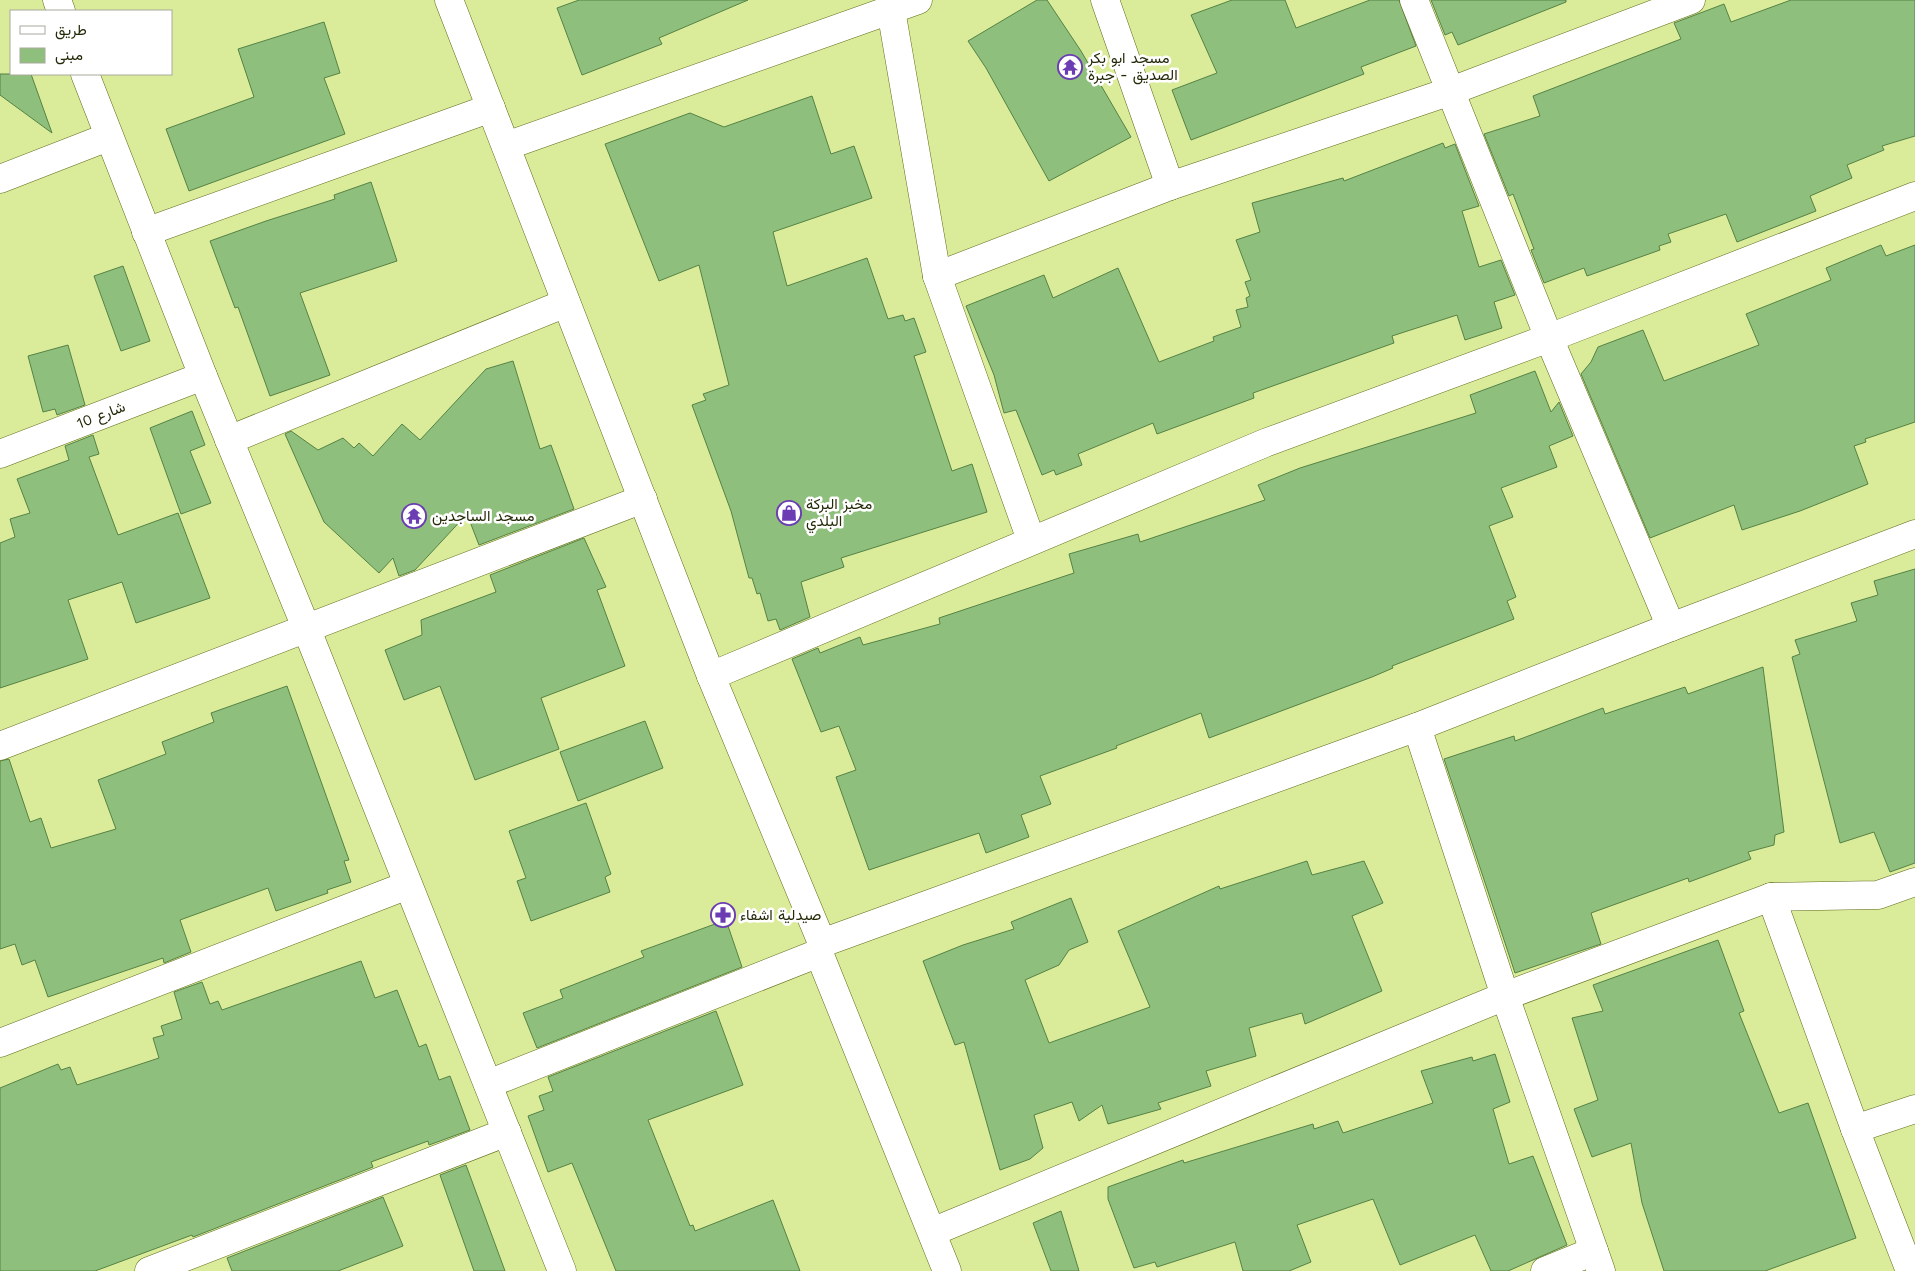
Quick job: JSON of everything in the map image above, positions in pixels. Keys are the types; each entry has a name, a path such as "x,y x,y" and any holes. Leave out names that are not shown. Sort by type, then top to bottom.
{"street":[{"path":"449,0 710,676 821,948 947,1271"},
{"path":"506,146 918,0"},
{"path":"1105,0 1170,186"},
{"path":"1414,0 1549,338 1671,627"},
{"path":"937,276 1170,186 1451,92 1691,0"},
{"path":"891,10 937,276 1031,540"},
{"path":"85,75 203,376 562,1271"},
{"path":"146,232 490,108"},
{"path":"0,179 108,137"},
{"path":"710,676 1265,443 1549,338 1915,196"},
{"path":"229,440 566,302"},
{"name":"شارع 10","path":"0,454 203,376"},
{"path":"0,746 643,499"},
{"path":"488,1084 821,948 1417,727 1915,534"},
{"path":"1417,727 1505,996 1598,1261 1544,1271"},
{"path":"932,1232 1505,996 1771,896 1878,895 1915,882"},
{"path":"0,1044 408,884"},
{"path":"1771,896 1855,1130 1910,1271"},
{"path":"1855,1130 1915,1109"},
{"path":"149,1271 507,1132"}],"building":[{"path":"579,0 748,0 659,38 662,44 582,75 557,8"},
{"path":"1037,0 1047,0 1081,51 1131,137 1049,181 986,68 968,41"},
{"path":"1232,0 1285,0 1296,28 1370,0 1399,0 1416,46 1361,67 1364,74 1191,140 1172,90 1217,73 1191,15"},
{"path":"1431,0 1566,0 1566,2 1458,45 1452,32 1445,35"},
{"path":"1791,0 1915,0 1915,136 1882,146 1884,150 1847,165 1852,178 1810,196 1816,211 1737,242 1726,214 1668,234 1671,242 1659,246 1660,250 1587,276 1584,268 1544,283 1531,250 1534,249 1513,194 1509,196 1484,134 1540,116 1533,96 1681,39 1674,23 1724,4 1731,22"},
{"path":"324,22 340,73 324,78 345,134 189,191 166,129 254,97 238,49"},
{"path":"0,74 31,75 52,133 0,95"},
{"path":"812,96 831,154 854,146 872,198 773,232 787,286 867,258 888,319 903,315 905,321 914,318 926,352 914,356 952,471 972,464 987,512 841,558 844,567 801,582 810,617 780,630 776,619 768,621 760,593 757,594 752,578 749,578 731,511 692,405 706,400 703,394 729,385 699,265 659,281 605,144 690,113 724,127"},
{"path":"1443,143 1445,148 1455,144 1479,206 1462,211 1479,267 1501,260 1515,295 1494,302 1502,328 1465,340 1457,315 1392,336 1394,343 1253,393 1254,398 1157,434 1153,423 1078,454 1082,465 1056,475 1054,470 1042,475 1016,410 1004,413 994,375 966,306 1044,275 1053,298 1118,268 1159,362 1214,341 1213,337 1241,327 1236,310 1248,307 1246,298 1250,296 1245,282 1251,280 1236,240 1260,232 1252,203 1343,178 1344,181"},
{"path":"371,182 397,261 300,293 330,375 270,396 238,307 235,308 210,241 335,199 334,195"},
{"path":"1881,245 1886,256 1915,245 1915,422 1865,439 1866,442 1854,446 1868,484 1800,511 1742,530 1734,505 1650,538 1581,374 1591,362 1598,347 1643,330 1664,381 1759,345 1746,314 1831,280 1826,268"},
{"path":"123,266 150,341 121,351 94,276"},
{"path":"68,345 85,405 57,415 55,409 43,412 28,356"},
{"path":"513,361 540,449 551,445 574,509 479,545 467,514 415,570 399,576 393,558 379,573 324,522 285,434 291,431 318,450 343,438 354,448 359,443 373,456 402,424 420,440 486,369"},
{"path":"1535,371 1551,412 1559,402 1573,436 1549,446 1557,467 1501,488 1513,517 1489,526 1516,597 1507,601 1514,619 1392,666 1393,668 1372,677 1209,738 1201,713 1116,746 1117,748 1040,776 1051,804 1021,815 1029,837 986,853 979,833 869,870 836,777 856,770 839,726 821,732 792,659 818,648 820,653 860,637 863,645 940,624 939,618 1074,573 1069,554 1138,534 1140,542 1265,500 1258,485 1300,468 1476,413 1470,395"},
{"path":"192,411 205,445 190,451 211,503 181,514 150,428"},
{"path":"93,435 99,454 89,457 118,535 178,513 210,598 136,623 122,582 68,600 88,659 0,688 0,543 15,537 10,519 30,513 17,479 69,460 65,446"},
{"path":"584,538 606,587 597,590 625,666 541,698 559,749 475,780 440,686 404,700 385,650 422,635 421,620 496,592 490,575"},
{"path":"1915,569 1915,863 1890,872 1874,832 1840,843 1792,657 1800,654 1795,640 1857,621 1851,603 1878,595 1874,581"},
{"path":"1763,667 1784,832 1775,835 1774,845 1748,852 1751,859 1689,882 1688,878 1591,913 1601,944 1515,973 1444,759 1514,736 1515,741 1603,708 1605,714 1685,687 1688,694"},
{"path":"287,686 349,860 344,861 351,882 327,890 328,893 276,911 268,888 180,920 191,952 164,963 163,958 48,997 35,960 22,965 15,944 0,949 0,761 9,759 30,822 41,818 51,848 116,829 98,780 166,754 162,742 214,722 211,713"},
{"path":"645,721 663,768 578,801 560,752"},
{"path":"586,803 611,874 605,877 610,892 531,921 517,881 526,878 509,831"},
{"path":"1307,861 1312,875 1364,861 1383,903 1352,916 1382,991 1305,1024 1302,1013 1249,1028 1256,1056 1206,1071 1211,1086 1158,1103 1161,1109 1108,1124 1102,1105 1079,1121 1072,1102 1034,1115 1043,1148 1030,1159 1000,1170 964,1042 955,1045 923,961 963,945 1014,929 1011,922 1071,898 1088,942 1069,950 1059,965 1025,980 1049,1043 1150,1007 1118,931 1219,886 1220,889"},
{"path":"726,920 742,967 537,1048 523,1013 563,998 560,990 644,957 641,951"},
{"path":"1718,940 1744,1011 1739,1013 1779,1113 1808,1103 1856,1238 1765,1271 1664,1271 1642,1203 1631,1143 1592,1157 1574,1109 1598,1100 1572,1018 1603,1011 1593,985"},
{"path":"361,961 375,998 397,990 419,1047 426,1044 439,1080 450,1076 470,1130 429,1145 428,1141 371,1162 373,1167 193,1237 192,1235 95,1271 0,1271 0,1088 58,1064 61,1070 70,1067 77,1085 159,1058 153,1038 164,1035 161,1026 182,1019 174,992 202,982 210,1004 218,1001 222,1010"},
{"path":"716,1011 743,1085 648,1120 690,1226 693,1225 695,1231 773,1200 800,1271 616,1271 572,1163 548,1172 528,1116 544,1110 539,1096 553,1091 548,1077"},
{"path":"1495,1054 1510,1102 1493,1109 1509,1164 1533,1156 1567,1245 1508,1271 1491,1271 1475,1235 1400,1265 1373,1199 1297,1225 1311,1262 1289,1271 1243,1271 1235,1242 1157,1267 1155,1262 1134,1268 1108,1199 1108,1187 1183,1160 1184,1163 1313,1124 1314,1129 1338,1121 1343,1133 1433,1103 1421,1071 1472,1057 1473,1061"},
{"path":"466,1165 505,1271 474,1271 440,1175"},
{"path":"383,1197 403,1246 338,1271 232,1271 227,1258"},
{"path":"1061,1211 1079,1271 1051,1271 1033,1223"}],"place":[{"name":"مسجد ابو بكر الصديق - جبرة","path":"1070,67"},
{"name":"مخبز البركة البلدي","path":"789,513"},
{"name":"مسجد الساجدين","path":"414,516"},
{"name":"صيدلية اشفاء","path":"723,915"}]}
